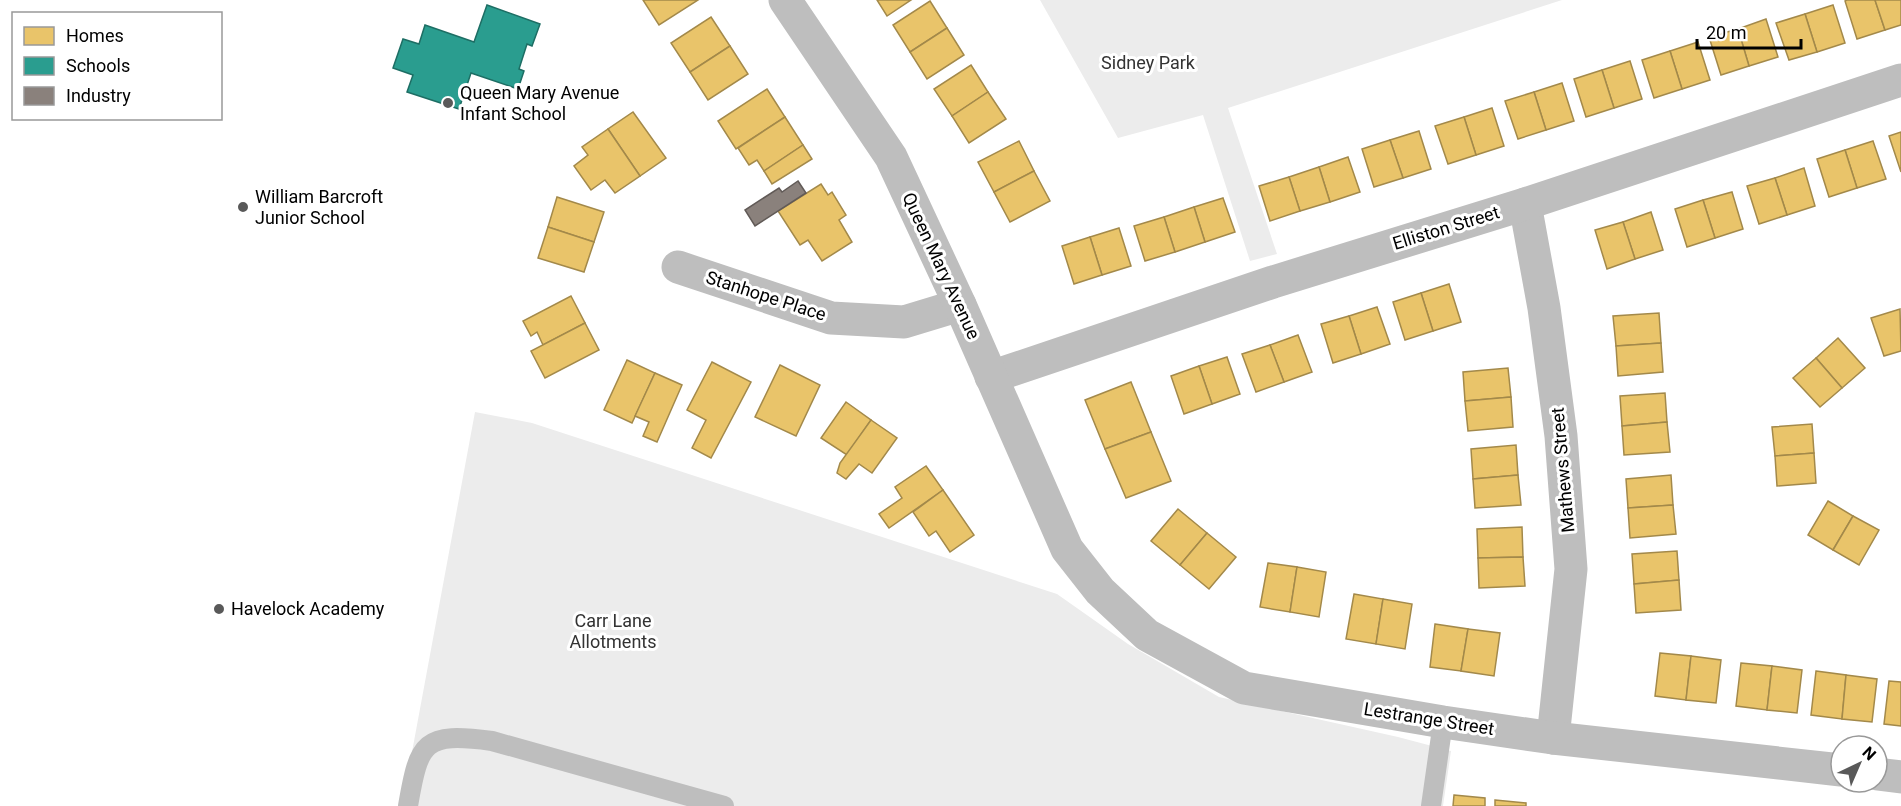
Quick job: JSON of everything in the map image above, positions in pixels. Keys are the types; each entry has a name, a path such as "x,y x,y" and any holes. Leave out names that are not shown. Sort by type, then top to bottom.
{"street":[{"name":"Queen Mary Avenue","path":"785,0 891,158 960,305 1067,549"},
{"name":"Elliston Street","path":"991,376 1273,282 1525,204 1901,80"},
{"name":"Mathews Street","path":"1525,204 1544,308 1561,436 1571,569 1553,738"},
{"name":"Stanhope Place","path":"678,267 831,318 904,322 960,305"},
{"name":"Lestrange Street","path":"1067,549 1100,591 1147,635 1244,688 1553,738 1829,769"}],"lane":[{"path":"1431,806 1443,722"},
{"path":"408,806 413,772 421,752 437,739 461,737 492,741 724,806"}],"green space":[{"name":"Sidney Park","path":"1040,0 1562,0 1228,108 1277,254 1250,261 1203,115 1118,138"},
{"name":"Carr Lane Allotments","path":"475,412 532,423 1057,594 1128,644 1219,697 1451,751 1443,806 402,806"}],"building: Homes":[{"path":"643,0 698,0 659,25"},
{"path":"877,0 911,0 887,16"},
{"path":"1875,0 1885,30 1857,39 1845,1"},
{"path":"1875,0 1901,0 1901,25 1885,30"},
{"path":"930,1 947,28 910,52 893,25"},
{"path":"1833,5 1845,43 1817,52 1805,14"},
{"path":"1805,14 1817,52 1789,60 1776,23"},
{"path":"711,17 730,46 690,72 671,43"},
{"path":"1766,19 1778,57 1749,66 1738,29"},
{"path":"947,28 964,55 927,79 910,52"},
{"path":"1738,29 1749,66 1721,75 1709,37"},
{"path":"1698,42 1710,80 1682,89 1670,51"},
{"path":"730,46 748,74 708,100 690,72"},
{"path":"1670,51 1682,89 1654,98 1642,60"},
{"path":"1630,61 1642,99 1614,108 1602,70"},
{"path":"971,65 988,92 952,116 934,89"},
{"path":"1602,70 1614,108 1586,117 1574,79"},
{"path":"1562,83 1574,121 1546,130 1534,92"},
{"path":"767,89 785,117 736,149 718,121"},
{"path":"988,92 1006,119 969,143 952,116"},
{"path":"1534,92 1546,130 1518,139 1505,101"},
{"path":"1492,108 1504,146 1476,155 1464,117"},
{"path":"633,112 666,158 640,176 608,129"},
{"path":"785,117 803,145 764,171 757,160 749,165 738,148"},
{"path":"1464,117 1476,155 1448,164 1435,126"},
{"path":"608,129 640,176 615,193 605,180 591,190 574,166 588,155 582,147"},
{"path":"1419,131 1431,169 1403,178 1390,140"},
{"path":"1901,132 1901,172 1889,136"},
{"path":"1390,140 1403,178 1374,187 1362,149"},
{"path":"1019,141 1034,171 994,192 978,162"},
{"path":"1873,141 1886,179 1857,188 1845,150"},
{"path":"803,145 812,159 772,184 764,171"},
{"path":"1845,150 1857,188 1829,197 1817,159"},
{"path":"1348,157 1360,192 1330,202 1319,167"},
{"path":"1319,167 1330,202 1300,211 1289,177"},
{"path":"1804,168 1815,206 1787,215 1775,178"},
{"path":"1034,171 1050,201 1010,222 994,192"},
{"path":"1289,177 1300,211 1270,221 1259,186"},
{"path":"1775,178 1787,215 1759,224 1747,186"},
{"path":"821,184 828,195 832,192 846,215 839,220 852,242 822,261 808,240 800,245 778,211"},
{"path":"1732,192 1743,229 1715,238 1703,200"},
{"path":"557,197 604,212 594,242 548,227"},
{"path":"1223,198 1235,232 1205,242 1194,207"},
{"path":"1703,200 1715,238 1687,247 1675,209"},
{"path":"1194,207 1205,242 1175,252 1164,217"},
{"path":"1651,212 1663,250 1635,259 1623,222"},
{"path":"1164,217 1175,252 1145,261 1134,226"},
{"path":"1623,222 1635,259 1607,269 1595,230"},
{"path":"548,227 594,242 584,272 538,258"},
{"path":"1119,228 1131,266 1102,275 1090,237"},
{"path":"1090,237 1102,275 1074,284 1062,246"},
{"path":"1449,284 1461,322 1433,331 1421,293"},
{"path":"1421,293 1433,331 1405,340 1393,302"},
{"path":"571,296 585,323 543,345 537,332 531,336 523,321"},
{"path":"1377,307 1390,344 1361,354 1349,316"},
{"path":"1900,309 1901,351 1884,356 1871,318"},
{"path":"1659,313 1661,343 1616,346 1613,316"},
{"path":"1349,316 1361,354 1333,363 1321,324"},
{"path":"585,323 599,350 545,378 531,351"},
{"path":"1298,335 1312,372 1284,382 1270,345"},
{"path":"1838,338 1865,368 1842,388 1816,358"},
{"path":"1661,343 1663,372 1618,376 1616,346"},
{"path":"1270,345 1284,382 1256,392 1242,354"},
{"path":"1227,357 1240,394 1212,404 1199,366"},
{"path":"1816,358 1842,388 1820,407 1793,378"},
{"path":"627,360 655,373 632,423 604,410"},
{"path":"712,362 751,382 711,458 692,448 706,420 687,410"},
{"path":"780,365 820,385 796,436 755,417"},
{"path":"1199,366 1212,404 1184,414 1171,376"},
{"path":"1508,368 1511,397 1465,401 1463,372"},
{"path":"655,373 682,385 657,442 643,436 649,422 635,416"},
{"path":"1131,382 1151,432 1105,449 1085,400"},
{"path":"1665,393 1667,422 1622,426 1620,396"},
{"path":"1511,397 1513,427 1468,431 1465,401"},
{"path":"846,402 871,420 847,455 821,438"},
{"path":"871,420 897,438 872,473 859,464 846,479 837,473 840,463"},
{"path":"1667,422 1670,452 1624,455 1622,426"},
{"path":"1812,424 1814,453 1775,456 1772,427"},
{"path":"1151,432 1171,481 1126,498 1105,449"},
{"path":"1516,445 1518,475 1473,479 1471,449"},
{"path":"1814,453 1816,483 1777,486 1775,456"},
{"path":"926,466 943,490 889,528 879,514 902,498 895,487"},
{"path":"1518,475 1521,505 1475,508 1473,479"},
{"path":"1671,475 1673,505 1628,508 1626,479"},
{"path":"943,490 974,535 950,552 936,531 929,536 913,512"},
{"path":"1828,501 1853,516 1833,550 1808,535"},
{"path":"1673,505 1676,534 1630,538 1628,508"},
{"path":"1178,509 1207,533 1180,565 1151,541"},
{"path":"1853,516 1879,530 1859,565 1833,550"},
{"path":"1522,527 1523,557 1478,558 1477,529"},
{"path":"1207,533 1236,557 1209,589 1180,565"},
{"path":"1677,551 1679,580 1634,584 1632,554"},
{"path":"1523,557 1525,586 1479,588 1478,558"},
{"path":"1268,563 1297,567 1290,612 1260,607"},
{"path":"1297,567 1326,572 1319,617 1290,612"},
{"path":"1679,580 1681,610 1636,613 1634,584"},
{"path":"1354,594 1383,599 1376,644 1346,639"},
{"path":"1383,599 1412,604 1405,649 1376,644"},
{"path":"1435,624 1468,629 1461,671 1430,667"},
{"path":"1468,629 1500,633 1494,676 1461,671"},
{"path":"1660,653 1691,656 1686,700 1655,696"},
{"path":"1691,656 1721,660 1716,703 1686,700"},
{"path":"1741,663 1772,666 1767,710 1736,706"},
{"path":"1772,666 1802,670 1797,713 1767,710"},
{"path":"1816,671 1846,675 1842,719 1811,715"},
{"path":"1846,675 1877,679 1872,722 1842,719"},
{"path":"1889,681 1901,682 1901,726 1884,724"},
{"path":"1454,795 1485,798 1485,806 1453,806"},
{"path":"1495,800 1526,803 1526,806 1495,806"}],"building: Schools":[{"path":"487,5 540,24 532,46 527,44 519,69 524,71 518,89 471,73 459,109 407,92 413,75 393,68 403,39 419,44 425,25 474,42"}],"building: Industry":[{"path":"798,181 806,193 755,226 745,210 779,188 782,192"}],"place":[{"name":"Queen Mary Avenue Infant School","path":"448,103"},
{"name":"William Barcroft Junior School","path":"243,207"},
{"name":"Havelock Academy","path":"219,609"}]}
